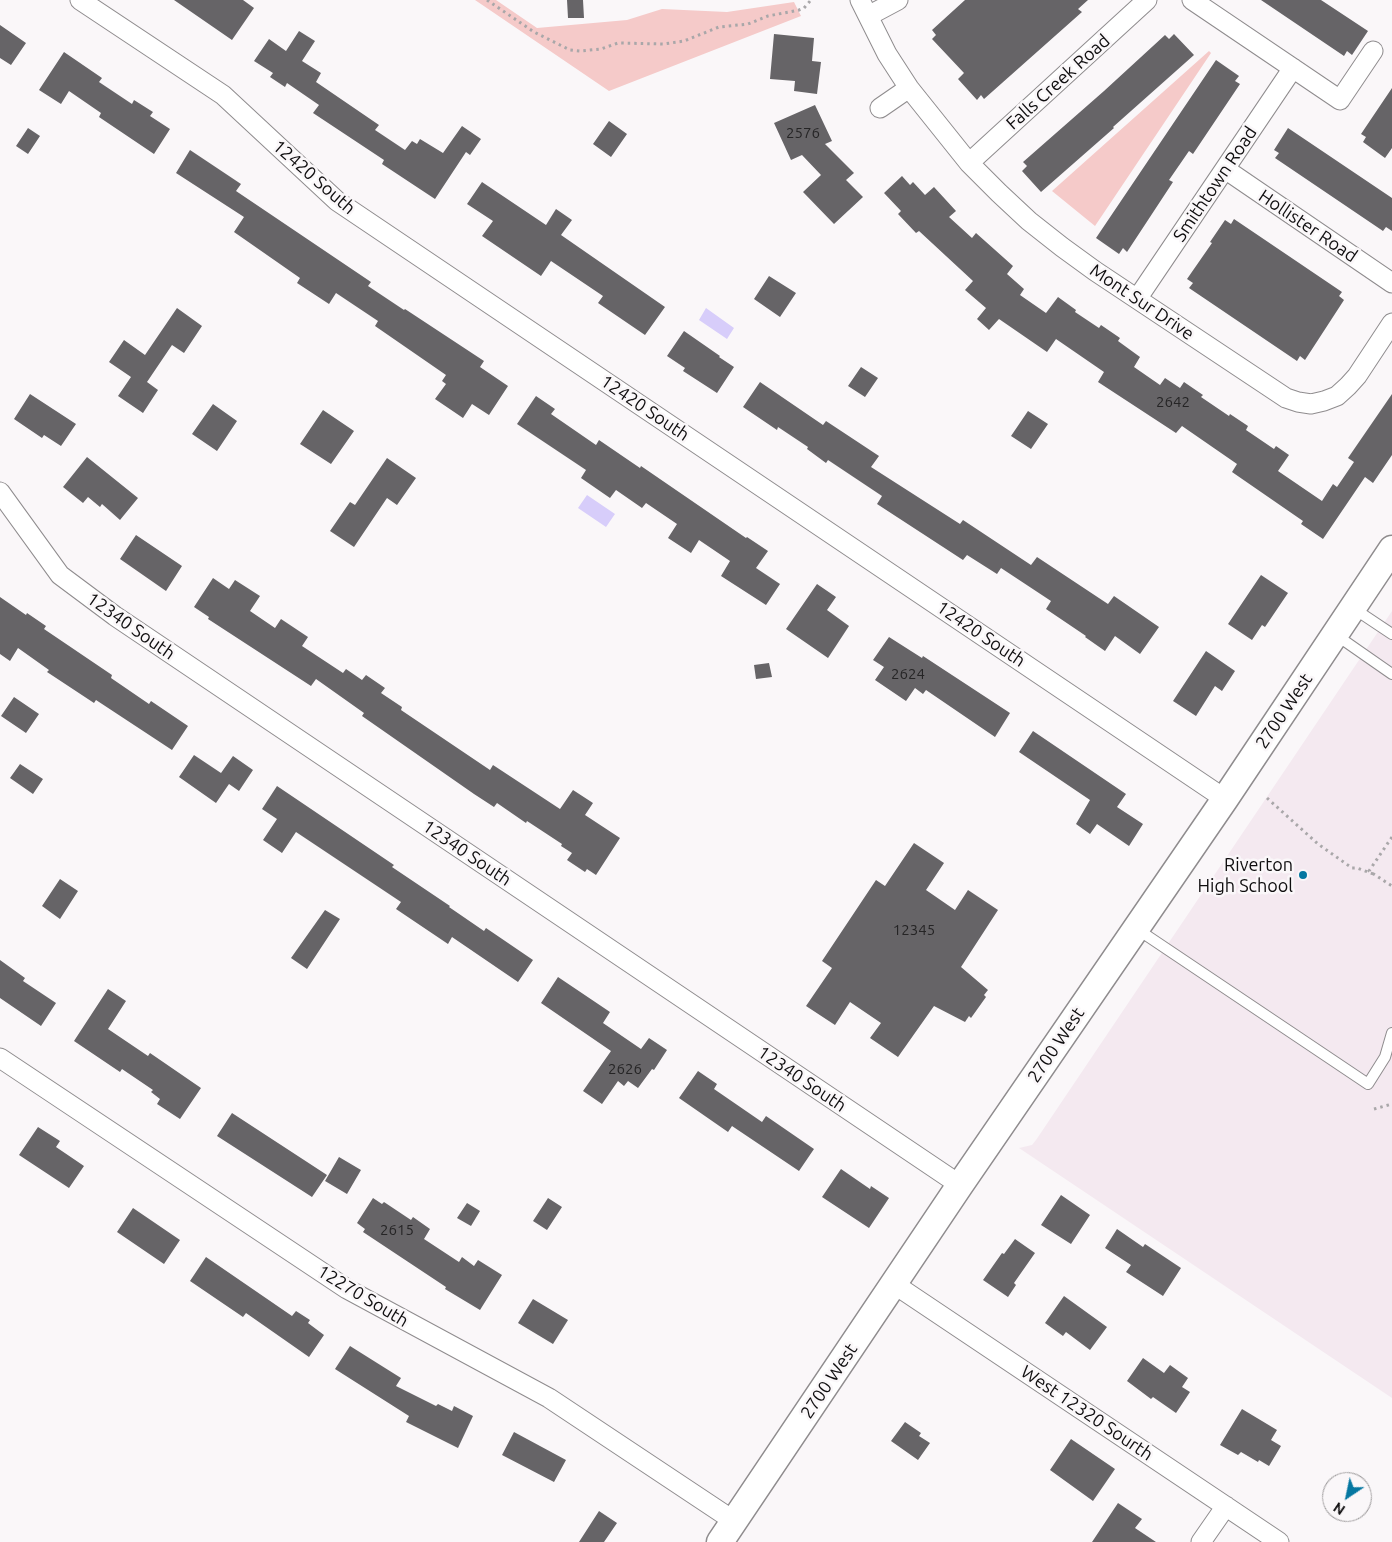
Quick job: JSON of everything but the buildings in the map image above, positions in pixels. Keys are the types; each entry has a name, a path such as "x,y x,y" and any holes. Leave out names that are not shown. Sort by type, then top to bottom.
{"main road":[{"name":"2700 West","path":"727,1532 960,1185 1225,799 1392,549"}],"street":[{"name":"12420 South","path":"80,0 222,95 337,201 1225,799"},
{"path":"864,8 898,0"},
{"name":"Falls Creek Road","path":"970,163 1147,0"},
{"path":"1192,0 1340,100 1373,50"},
{"name":"Mont Sur Drive","path":"864,8 887,54 909,88 970,163 1030,221 1062,247 1137,299 1286,398 1311,404 1337,396 1357,376 1392,323"},
{"name":"Smithtown Road","path":"1137,299 1293,68"},
{"path":"880,108 909,88"},
{"name":"Hollister Road","path":"1224,169 1392,283"},
{"name":"12340 South","path":"0,492 60,575 115,616 960,1185"},
{"name":"12270 South","path":"0,1058 347,1288 549,1398 727,1532"},
{"name":"West 12320 Sourth","path":"894,1284 1279,1542"},
{"path":"1201,1542 1226,1506"}],"lane":[{"path":"1353,608 1392,634"},
{"path":"1335,635 1392,674"},
{"path":"1136,928 1368,1084 1386,1057 1392,1034"}],"path":[{"path":"487,0 534,32 570,50 580,51 618,44 684,42 719,27 748,24 768,16 799,10 804,8 811,0"},
{"path":"1267,798 1318,844 1352,868 1357,868 1376,876"},
{"path":"1392,837 1369,871 1392,886"},
{"path":"1374,1109 1392,1104"}],"shaded area":[{"path":"475,0 496,0 537,28 627,20 662,9 727,12 794,2 801,16 609,91"},
{"path":"1209,51 1211,53 1095,226 1052,191"},
{"path":"706,308 734,328 727,339 699,320"},
{"path":"587,495 615,514 606,527 578,508"},
{"name":"Riverton High School","path":"1392,611 1392,1398 1019,1148 1032,1145 1036,1140"}],"place":[{"name":"Riverton High School","path":"1303,875"}]}
